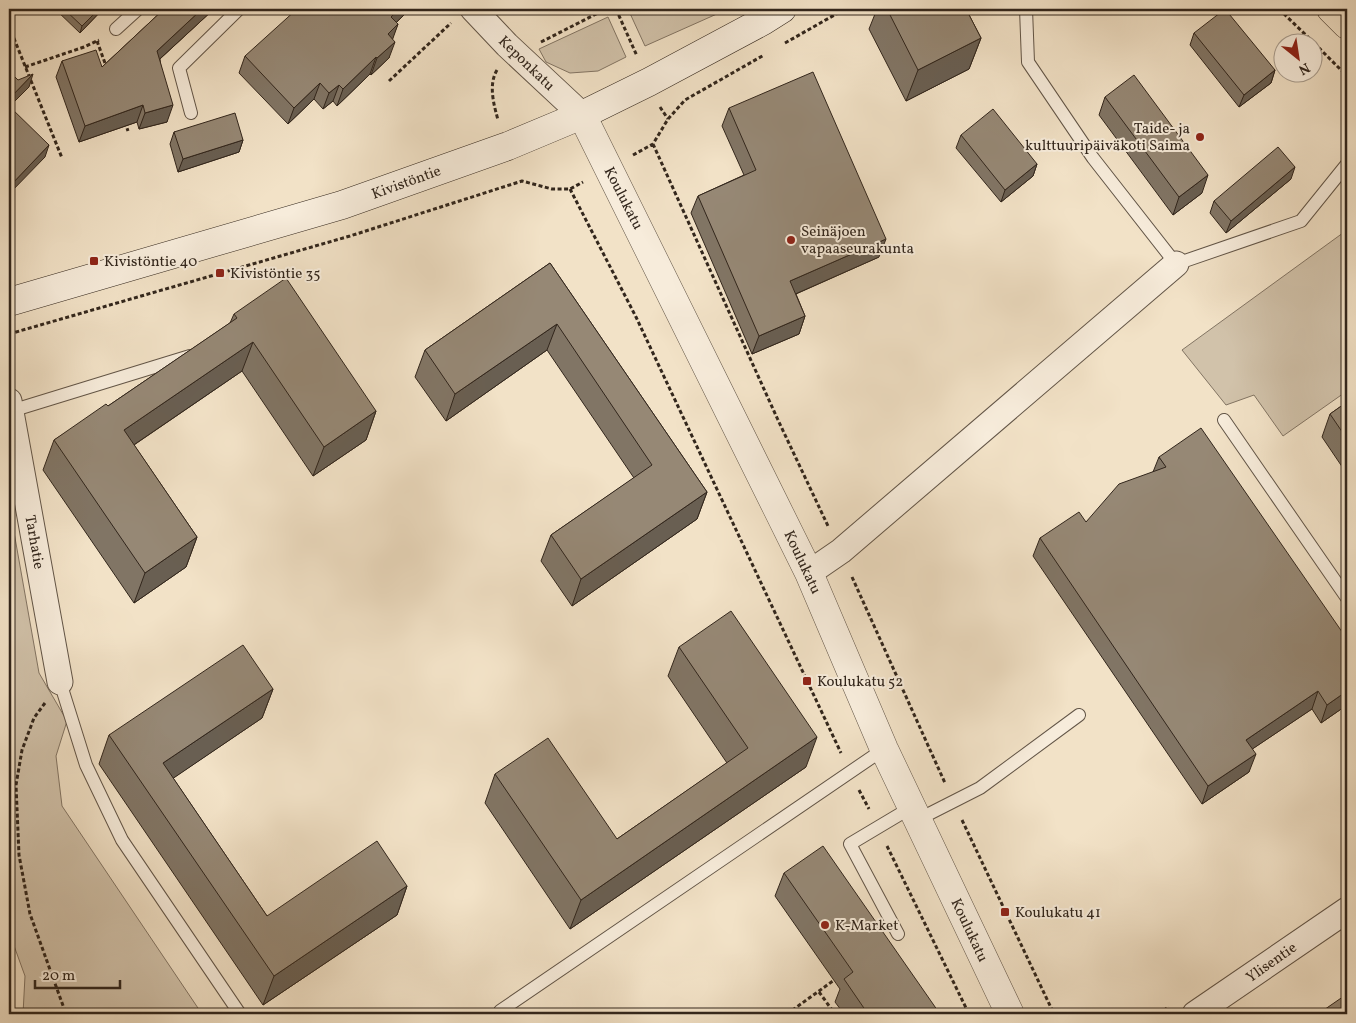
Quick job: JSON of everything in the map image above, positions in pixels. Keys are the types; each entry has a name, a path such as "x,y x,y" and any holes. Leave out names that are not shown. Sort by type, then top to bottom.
{"main road":[{"path":"1331,9 1347,25"}],"street":[{"name":"Keponkatu","path":"473,9 507,45 582,115"},
{"name":"Kivistöntie","path":"9,302 342,206 508,146 582,115 684,63 782,9"},
{"name":"Koulukatu","path":"582,115 809,573 884,749 1010,1014"},
{"path":"809,573 841,551 1176,264"},
{"name":"Tarhatie","path":"10,406 60,682"},
{"name":"Ylisentie","path":"1196,1014 1347,910"}],"lane":[{"path":"116,29 138,9"},
{"path":"191,113 179,68 239,9"},
{"path":"1026,9 1028,62 1094,158 1176,264 1301,222 1347,164"},
{"path":"10,406 195,355"},
{"path":"1224,420 1347,598"},
{"path":"60,682 86,765 122,840 240,1014"},
{"path":"898,934 850,844 877,827 953,801 980,788 1079,715"},
{"path":"500,1011 884,749"}],"path":[{"path":"1279,9 1302,32"},
{"path":"389,82 452,22"},
{"path":"9,26 62,158"},
{"path":"25,67 84,47 116,29"},
{"path":"97,41 106,68"},
{"path":"1324,54 1347,76"},
{"path":"125,122 128,131"},
{"path":"653,144 778,420 841,551 953,801 1054,1014"},
{"path":"570,189 636,317 850,772 969,1014"},
{"path":"60,682 34,718 22,750 16,785 19,856 30,914 66,1014"},
{"path":"787,1014 843,974"},
{"path":"818,992 835,1014"}],"shaded area":[{"path":"628,9 728,9 645,46"},
{"path":"608,17 626,57 598,71 570,73 546,62 539,49"},
{"path":"1347,230 1347,391 1283,436 1254,395 1226,405 1182,350"},
{"path":"9,504 39,673 67,721 56,756 62,806 202,1014 23,1014 25,976 9,932"}],"building":[{"path":"64,9 99,9 82,26"},
{"path":"164,9 202,9 157,51 173,105 145,113 143,105 85,126 62,61 96,50 102,67"},
{"path":"297,9 399,9 391,17 398,24 388,34 395,42 376,57 343,89 339,85 329,93 320,83 294,108 245,56"},
{"path":"887,9 966,9 981,38 918,70"},
{"path":"1225,9 1274,71 1244,95 1194,33"},
{"path":"9,71 18,80 33,74 9,99"},
{"path":"813,72 886,239 790,281 805,316 759,336 698,196 756,170 729,108"},
{"path":"1134,75 1208,175 1179,197 1105,97"},
{"path":"9,106 49,145 9,187"},
{"path":"993,109 1037,164 1005,190 961,135"},
{"path":"235,113 243,140 183,159 174,132"},
{"path":"1278,147 1295,167 1231,221 1214,201"},
{"path":"550,263 707,492 581,579 551,535 652,465 557,324 455,394 425,350"},
{"path":"286,278 376,411 324,447 253,342 124,430 197,537 145,573 54,440 106,404 108,406 237,318 234,314"},
{"path":"1347,402 1347,439 1330,414"},
{"path":"1201,428 1347,639 1347,691 1327,705 1318,691 1246,740 1256,754 1208,786 1040,538 1079,512 1086,522 1119,484 1166,467 1159,457"},
{"path":"731,611 817,737 581,900 495,774 548,738 617,839 748,748 679,647"},
{"path":"243,645 273,689 163,763 267,916 377,841 407,886 274,976 109,735"},
{"path":"823,846 940,1014 868,1014 844,979 853,972 784,873"},
{"path":"1347,994 1347,1014 1318,1014"}],"place":[{"name":"Taide- ja kulttuuripäiväkoti Saima","path":"1200,137"},
{"name":"Seinäjoen vapaaseurakunta","path":"791,240"},
{"name":"Kivistöntie 40","path":"94,261"},
{"name":"Kivistöntie 35","path":"220,273"},
{"name":"Koulukatu 52","path":"807,681"},
{"name":"Koulukatu 41","path":"1005,912"},
{"name":"K-Market","path":"825,925"}]}
